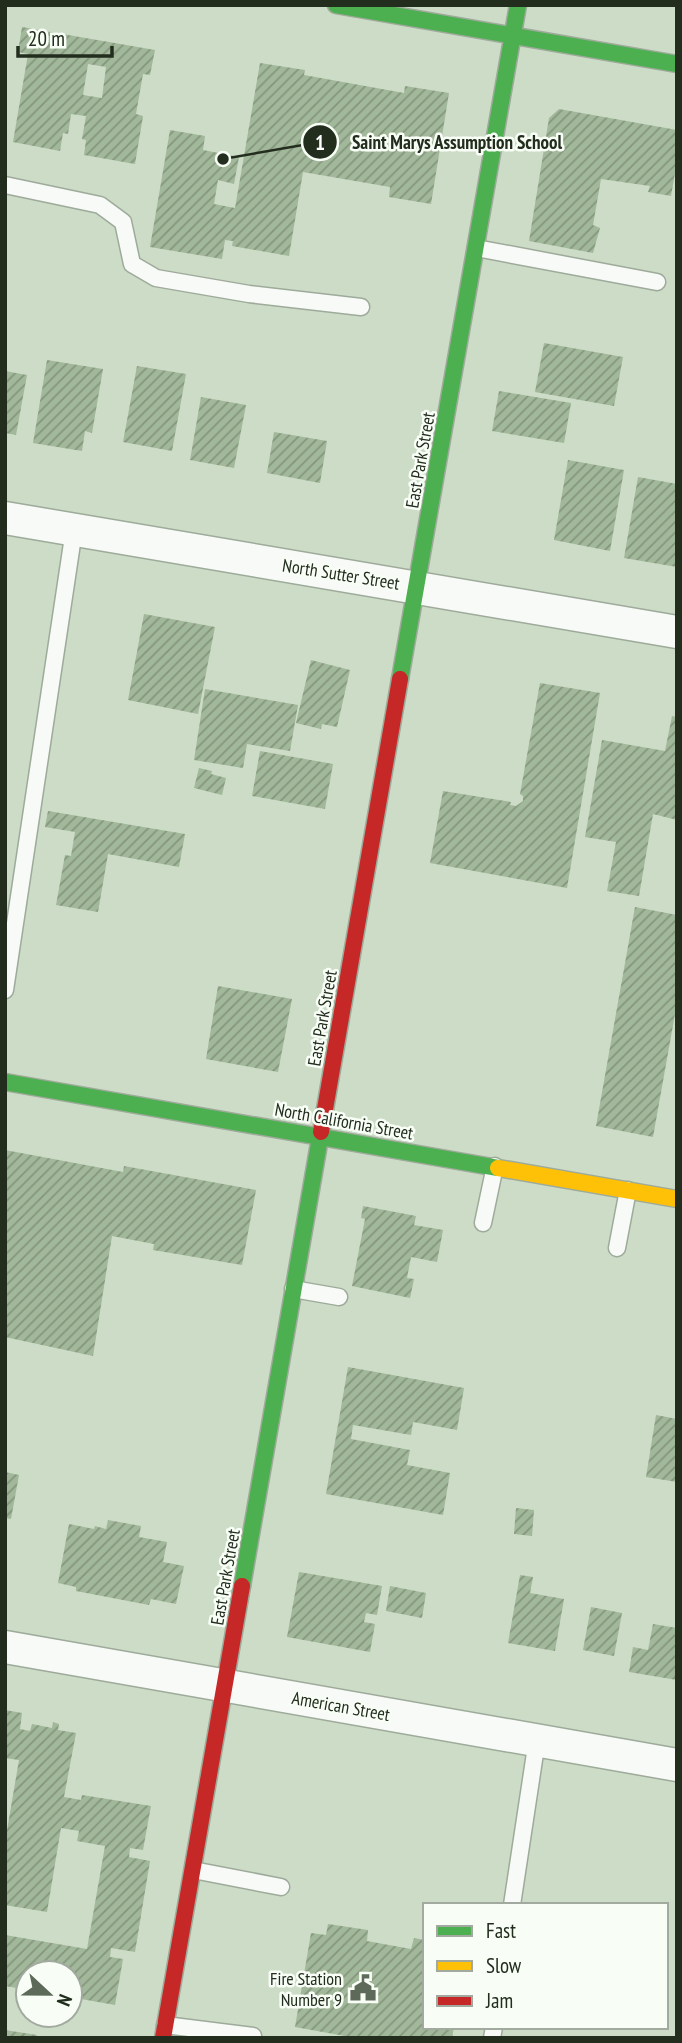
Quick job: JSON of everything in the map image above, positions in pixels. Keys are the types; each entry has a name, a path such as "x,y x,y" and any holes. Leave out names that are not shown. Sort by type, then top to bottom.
{"street":[{"path":"336,5 677,64"},
{"name":"East Park Street","path":"164,2031 518,5"},
{"name":"North Sutter Street","path":"5,518 677,632"},
{"name":"North California Street","path":"5,1082 677,1199"},
{"name":"American Street","path":"5,1647 677,1765"}],"lane":[{"path":"5,185 100,205 123,222 132,264 156,278 249,294 361,307"},
{"path":"476,248 657,282"},
{"path":"5,990 74,530"},
{"path":"483,1223 495,1166"},
{"path":"617,1248 628,1190"},
{"path":"293,1289 339,1297"},
{"path":"512,1903 537,1740"},
{"path":"193,1870 281,1887"},
{"path":"164,2031 253,2036"}],"building":[{"path":"22,27 155,50 150,75 143,74 136,114 143,116 135,164 84,155 86,140 82,139 86,116 71,114 68,134 63,133 60,151 13,142 28,54 18,52","holes":["88,64 106,67 102,98 83,95"]},
{"path":"260,63 305,70 304,75 404,93 405,86 449,93 431,204 389,197 390,187 303,172 289,256 232,246 233,241 225,240 222,259 150,247 170,130 205,136 203,150 239,157 234,184 218,180 214,204 235,208"},
{"path":"559,109 677,130 677,162 671,196 648,192 650,186 601,179 593,225 600,228 593,253 529,241 549,118"},
{"path":"544,343 623,357 614,406 535,392"},
{"path":"47,360 103,369 92,433 85,431 82,451 33,443"},
{"path":"137,366 186,374 172,451 123,442"},
{"path":"5,371 27,375 16,435 5,433"},
{"path":"499,391 571,403 564,443 492,431"},
{"path":"201,397 246,405 234,468 190,460"},
{"path":"274,432 327,441 320,483 267,473"},
{"path":"568,460 624,470 610,551 554,540"},
{"path":"638,477 677,484 677,567 624,558"},
{"path":"144,614 215,627 198,714 128,700"},
{"path":"311,660 350,670 337,727 322,724 321,729 296,723"},
{"path":"540,683 600,693 567,888 430,863 443,791 511,802 510,805 516,806 523,801 520,794"},
{"path":"205,689 298,705 290,751 247,744 243,768 194,760"},
{"path":"672,716 677,717 677,820 653,814 639,896 607,891 616,842 585,837 602,740 665,751"},
{"path":"260,751 333,764 325,809 252,796"},
{"path":"199,768 226,778 222,795 194,788"},
{"path":"48,811 185,834 179,867 108,854 98,912 56,905 65,855 71,856 75,832 45,827"},
{"path":"635,907 677,915 677,1003 653,1137 596,1126"},
{"path":"218,986 292,999 278,1072 206,1059"},
{"path":"5,1150 123,1172 124,1166 256,1190 242,1265 153,1250 154,1244 112,1236 93,1356 5,1337"},
{"path":"363,1206 416,1216 414,1225 443,1230 437,1262 411,1257 407,1278 414,1279 410,1298 352,1286 365,1219 361,1218"},
{"path":"348,1367 464,1388 457,1430 413,1422 411,1435 353,1425 351,1439 410,1450 407,1465 450,1473 443,1515 326,1494"},
{"path":"656,1415 677,1419 677,1482 646,1477"},
{"path":"5,1472 19,1475 11,1519 5,1518"},
{"path":"516,1508 534,1510 532,1536 514,1534"},
{"path":"108,1520 141,1526 139,1537 167,1542 163,1562 184,1566 176,1604 151,1599 149,1605 76,1591 76,1587 58,1583 69,1524 106,1529"},
{"path":"299,1572 382,1586 377,1615 366,1613 364,1622 375,1624 370,1652 287,1637"},
{"path":"520,1575 533,1577 530,1593 564,1599 555,1651 508,1643"},
{"path":"390,1586 426,1593 422,1618 386,1611"},
{"path":"591,1607 622,1613 614,1656 583,1650"},
{"path":"653,1624 677,1628 677,1680 629,1672 633,1647 648,1650"},
{"path":"5,1710 22,1713 20,1729 30,1731 32,1724 52,1728 53,1722 59,1724 58,1730 76,1733 64,1797 81,1800 82,1795 151,1806 143,1850 130,1848 129,1857 150,1861 135,1952 111,1948 110,1957 123,1959 115,2005 84,1999 84,1959 14,1959 14,1988 5,1986 5,1935 87,1949 105,1846 77,1841 79,1831 61,1828 47,1912 5,1905 5,1842 19,1760 5,1758"},
{"name":"Fire Station Number 9","path":"328,1924 368,1930 367,1941 411,1949 414,1938 423,1940 423,2029 454,2029 452,2038 356,2038 295,2027 311,1933 326,1935"},
{"path":"5,2030 37,2035 36,2038 5,2038"}],"traffic: fast":[{"path":"336,5 677,64"},
{"path":"400,679 518,5"},
{"path":"5,1082 498,1168"},
{"path":"242,1586 321,1132"}],"traffic: slow":[{"path":"498,1168 677,1199"}],"traffic: jam":[{"path":"321,1132 400,679"},
{"path":"163,2038 242,1586"}],"place":[{"name":"Saint Marys Assumption School","path":"223,159"},
{"name":"Fire Station Number 9","path":"363,1988"}]}
